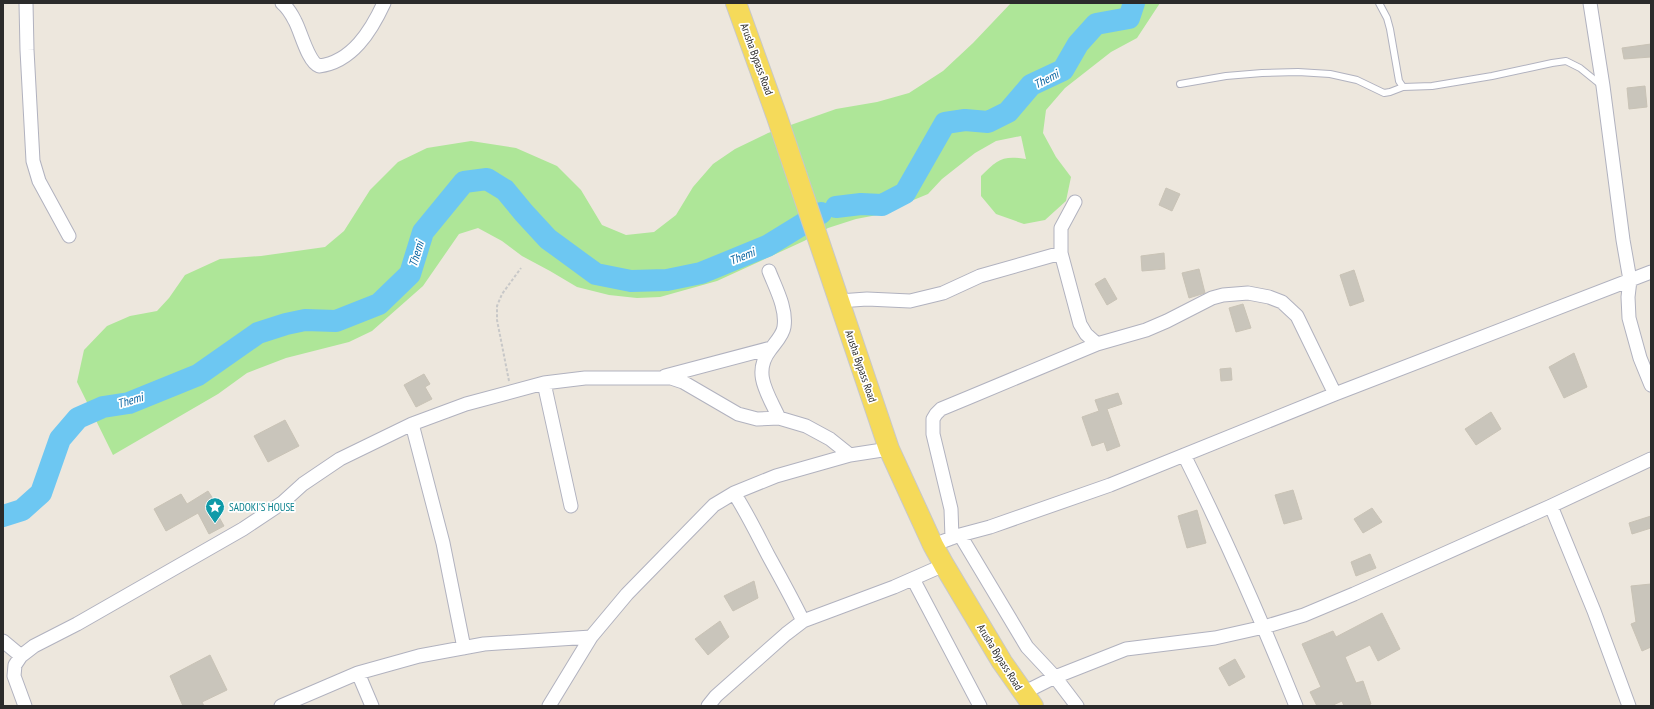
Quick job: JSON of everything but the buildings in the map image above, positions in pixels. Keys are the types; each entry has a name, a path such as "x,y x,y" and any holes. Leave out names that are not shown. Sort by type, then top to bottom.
{"main road":[{"name":"Arusha Bypass Road","path":"736,3 777,117 889,449 944,565 1002,662 1028,699"}],"street":[{"path":"26,3 33,161 39,181 69,236"},
{"path":"282,3 288,9 295,21 312,61 319,66 337,61 350,53 363,40 384,3"},
{"path":"1590,3 1630,280 1628,298 1629,318 1640,358 1651,385"},
{"path":"1075,202 1061,228 1061,253 1080,324 1086,334 1097,344"},
{"path":"839,301 868,299 910,301 943,292 980,276 1061,253"},
{"path":"769,270 780,301 784,326 782,334 765,356 761,365 761,378 779,418"},
{"path":"933,544 990,527 1110,485 1335,394 1651,272"},
{"path":"1077,706 1055,677 1027,647 956,536 951,508 933,434 933,419 936,414 941,410 970,397 1097,344 1153,327 1212,298 1223,295 1248,293 1269,297 1282,302 1297,316 1335,394"},
{"path":"658,378 771,348"},
{"path":"25,706 14,676 15,665 21,656 34,646 77,624 243,529 340,459 412,424 466,404 544,383 585,378 672,378 683,382 738,414 757,418 779,418 806,426 830,439 850,455"},
{"path":"544,383 571,506"},
{"path":"412,424 443,543 464,648"},
{"path":"549,706 591,637 628,594 714,505 734,493 776,476 850,455 889,449"},
{"path":"1184,455 1212,512 1264,627 1296,706"},
{"path":"1028,699 1055,677 1126,649 1215,638 1264,627 1304,614 1354,594 1551,506 1651,459"},
{"path":"734,493 750,518 768,555 791,595 803,621"},
{"path":"1551,506 1594,611 1629,706"},
{"path":"708,706 716,696 786,634 803,621 913,579 944,565"},
{"path":"913,579 980,706"},
{"path":"281,706 358,673 419,656 484,644 591,637"},
{"path":"3,641 21,656"},
{"path":"358,673 372,706"}],"lane":[{"path":"1379,3 1387,18 1399,81 1403,86"},
{"path":"1180,84 1226,76 1298,72 1330,74 1356,80 1384,93 1403,86 1432,86 1492,76 1560,62 1573,64 1603,86"}],"path":[{"path":"511,392 506,359 497,320 496,306 502,294 521,268"}],"green space":[{"path":"1011,3 1160,3 1137,38 1111,52 1065,88 1046,110 1043,133 1056,157 1071,177 1066,201 1045,220 1024,224 996,214 981,196 981,176 991,166 1005,158 1026,159 1021,136 996,141 975,153 942,179 928,194 877,215 856,219 828,228 804,241 717,281 660,297 637,298 609,295 577,287 522,256 502,241 478,228 459,234 423,286 372,331 349,342 286,358 247,373 218,394 113,455 77,382 84,350 107,326 130,316 157,311 169,298 185,275 220,259 261,256 325,247 344,231 370,190 398,162 427,148 471,141 516,148 557,166 581,190 602,225 626,235 654,232 676,215 693,187 713,164 735,149 768,133 836,109 877,102 909,93 943,71 973,43"}],"waterway":[{"name":"Themi","path":"836,207 861,204 882,205 905,193 945,123 965,120 988,122 1008,112 1031,85 1063,70 1078,44 1096,24 1129,18 1134,3"},
{"name":"Themi","path":"3,516 22,510 41,493 60,439 78,418 103,407 129,403 198,375 258,333 286,324 305,320 336,321 379,304 410,274 423,232 464,182 487,179 505,190 548,239 596,274 631,281 667,280 701,273 767,246 821,213"}],"place":[{"name":"SADOKI'S HOUSE","path":"215,524"}]}
